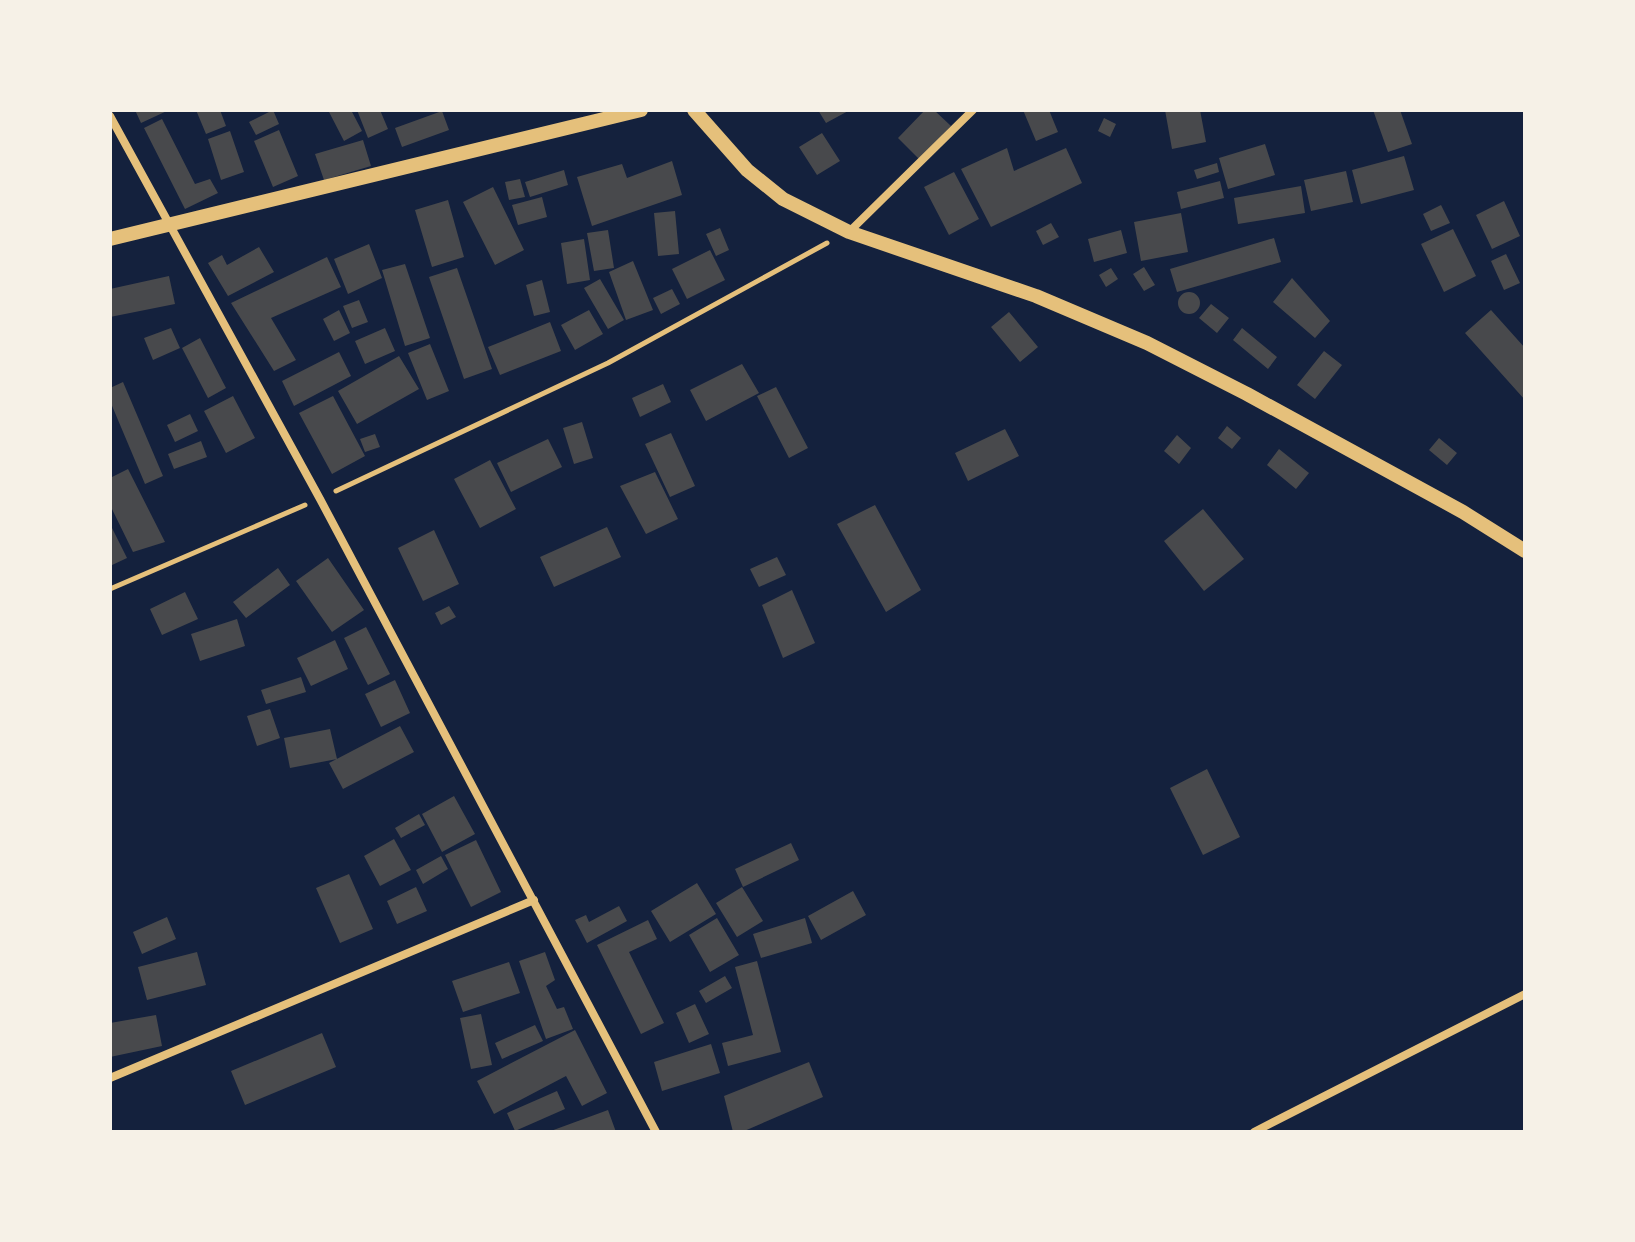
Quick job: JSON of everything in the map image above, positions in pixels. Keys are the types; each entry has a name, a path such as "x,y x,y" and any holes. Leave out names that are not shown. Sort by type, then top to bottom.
{"street":[{"path":"110,239 641,110"},
{"path":"694,110 747,170 783,199 849,232 1036,296 1147,343 1423,490 1525,551"},
{"path":"849,232 973,110"},
{"path":"110,116 320,499 656,1132"},
{"path":"110,1078 534,900"},
{"path":"1254,1132 1525,994"}],"path":[{"path":"110,589 320,499 608,363 849,232"}],"building":[{"path":"135,110 169,110 141,123"},
{"path":"196,110 220,110 226,126 206,134"},
{"path":"273,110 279,124 256,135 249,122"},
{"path":"328,110 351,110 362,131 344,141"},
{"path":"357,110 380,110 388,129 368,138"},
{"path":"818,110 850,110 826,123"},
{"path":"925,110 934,110 951,126 919,159 898,138"},
{"path":"1023,110 1049,110 1058,132 1036,141"},
{"path":"1165,110 1200,110 1206,142 1172,149"},
{"path":"1373,110 1400,110 1412,144 1388,152"},
{"path":"442,111 449,130 402,147 395,128"},
{"path":"1104,118 1116,124 1110,137 1098,131"},
{"path":"162,119 195,184 210,179 218,193 185,209 144,128"},
{"path":"279,130 298,176 273,187 254,141"},
{"path":"230,131 244,172 221,180 208,139"},
{"path":"822,133 840,161 817,175 799,147"},
{"path":"363,140 371,166 324,180 315,154"},
{"path":"1265,144 1275,175 1228,189 1219,158"},
{"path":"1007,148 1014,171 1066,148 1082,183 991,227 961,169"},
{"path":"1404,156 1414,190 1361,204 1352,170"},
{"path":"672,161 682,195 592,226 577,177 622,164 627,178"},
{"path":"1217,163 1219,172 1197,179 1194,170"},
{"path":"564,170 568,185 530,197 525,182"},
{"path":"1346,171 1353,202 1311,211 1304,180"},
{"path":"954,172 979,219 949,235 924,187"},
{"path":"520,179 525,197 509,200 505,182"},
{"path":"1220,181 1224,198 1181,209 1177,192"},
{"path":"1301,186 1305,213 1238,224 1234,198"},
{"path":"493,187 524,250 495,265 463,202"},
{"path":"542,197 547,217 518,225 512,205"},
{"path":"448,200 464,257 432,267 415,210"},
{"path":"1504,201 1520,236 1492,249 1476,215"},
{"path":"1441,205 1450,223 1431,231 1423,214"},
{"path":"675,211 679,254 658,256 654,213"},
{"path":"1181,213 1188,252 1141,261 1134,222"},
{"path":"1051,223 1059,237 1043,245 1036,231"},
{"path":"720,228 729,250 716,256 706,234"},
{"path":"1453,229 1476,276 1444,292 1421,244"},
{"path":"608,230 614,268 594,271 587,233"},
{"path":"1121,230 1127,253 1094,262 1088,239"},
{"path":"1274,238 1281,262 1177,292 1170,269"},
{"path":"584,239 590,280 567,284 561,243"},
{"path":"369,244 382,278 348,294 334,259"},
{"path":"259,247 274,272 228,296 208,263 222,255 227,265"},
{"path":"710,250 725,280 687,299 672,269"},
{"path":"1506,254 1520,283 1504,290 1491,261"},
{"path":"327,257 341,287 271,318 296,360 274,371 231,303"},
{"path":"633,261 653,310 626,320 609,272"},
{"path":"405,264 430,338 405,346 382,270"},
{"path":"1144,267 1155,285 1144,291 1133,274"},
{"path":"457,268 492,369 464,379 429,277"},
{"path":"1111,268 1118,279 1106,287 1099,275"},
{"path":"169,276 175,304 110,317 110,289"},
{"path":"1292,278 1330,321 1315,338 1273,302"},
{"path":"600,279 624,320 608,329 584,288"},
{"path":"542,280 550,312 534,316 526,285"},
{"path":"672,289 680,304 661,314 653,298"},
{"path":"1189,292 1197,295 1200,303 1197,311 1189,314 1181,311 1178,303 1181,295"},
{"path":"359,300 368,322 352,328 343,306"},
{"path":"1211,304 1229,318 1217,333 1199,318"},
{"path":"339,310 350,333 334,341 323,319"},
{"path":"589,310 603,334 575,350 561,325"},
{"path":"1491,310 1525,348 1525,400 1465,333"},
{"path":"1009,312 1038,347 1020,362 991,327"},
{"path":"550,322 561,351 500,375 488,347"},
{"path":"171,328 180,348 153,360 144,338"},
{"path":"385,328 395,351 365,364 355,341"},
{"path":"1242,328 1277,357 1268,369 1233,340"},
{"path":"200,338 226,388 208,398 182,348"},
{"path":"430,344 449,391 427,400 408,353"},
{"path":"1324,351 1342,365 1315,399 1297,385"},
{"path":"339,352 351,376 294,406 282,381"},
{"path":"399,356 419,389 357,424 338,391"},
{"path":"742,364 759,393 706,421 690,390"},
{"path":"123,382 163,476 145,484 110,401 110,388"},
{"path":"663,384 671,402 640,417 632,398"},
{"path":"776,387 808,448 789,458 757,396"},
{"path":"233,396 255,438 226,453 204,411"},
{"path":"333,396 365,456 332,474 299,413"},
{"path":"190,414 198,431 175,442 167,425"},
{"path":"582,422 593,458 574,464 563,428"},
{"path":"1227,426 1241,438 1232,449 1218,438"},
{"path":"1005,429 1019,456 968,481 955,453"},
{"path":"671,433 695,486 670,497 645,444"},
{"path":"375,434 380,447 365,452 360,439"},
{"path":"1177,435 1191,448 1179,464 1164,451"},
{"path":"1439,438 1457,453 1447,465 1429,450"},
{"path":"548,439 562,467 511,492 497,463"},
{"path":"201,441 207,457 174,469 168,454"},
{"path":"1279,449 1309,473 1296,489 1267,465"},
{"path":"490,460 516,509 480,528 454,479"},
{"path":"128,469 165,542 133,552 110,505 110,478"},
{"path":"655,472 678,519 646,534 620,486"},
{"path":"875,505 921,590 886,612 837,524"},
{"path":"1203,509 1244,559 1204,591 1164,541"},
{"path":"110,524 127,558 110,566"},
{"path":"607,527 621,557 554,587 540,557"},
{"path":"434,530 459,584 423,601 398,548"},
{"path":"777,557 786,575 759,587 750,569"},
{"path":"328,558 364,610 332,632 296,581"},
{"path":"278,568 290,585 246,618 233,602"},
{"path":"792,590 815,643 783,658 762,605"},
{"path":"185,592 198,619 162,635 150,609"},
{"path":"449,606 456,617 441,625 435,613"},
{"path":"237,619 245,646 200,661 191,634"},
{"path":"366,627 390,674 368,685 344,638"},
{"path":"335,640 348,669 311,686 297,658"},
{"path":"301,677 306,692 266,704 261,690"},
{"path":"395,680 410,713 381,727 365,694"},
{"path":"270,709 280,738 257,746 247,716"},
{"path":"400,726 414,752 343,789 329,763"},
{"path":"330,729 337,759 290,768 284,738"},
{"path":"1207,769 1240,837 1203,855 1170,788"},
{"path":"454,796 475,834 442,852 422,814"},
{"path":"419,814 425,825 401,838 395,828"},
{"path":"394,839 411,870 380,886 364,856"},
{"path":"476,840 501,892 471,907 445,855"},
{"path":"791,843 799,860 743,887 735,869"},
{"path":"441,856 448,869 423,884 416,870"},
{"path":"349,874 373,929 340,943 316,888"},
{"path":"697,883 716,914 670,942 651,911"},
{"path":"416,887 427,911 397,924 387,901"},
{"path":"742,887 763,921 737,937 716,903"},
{"path":"853,891 866,915 821,940 808,916"},
{"path":"619,906 627,921 587,943 575,920 586,915 589,922"},
{"path":"167,917 176,939 142,954 133,932"},
{"path":"717,918 739,955 710,972 689,935"},
{"path":"805,918 812,943 761,958 753,934"},
{"path":"648,920 657,939 629,952 664,1023 641,1034 597,945"},
{"path":"197,952 206,985 147,1000 138,967"},
{"path":"545,952 555,980 546,986 557,1009 564,1007 573,1029 546,1039 519,961"},
{"path":"757,961 781,1052 728,1066 722,1043 753,1035 735,967"},
{"path":"509,962 520,993 463,1012 452,981"},
{"path":"725,976 732,988 706,1003 699,991"},
{"path":"695,1004 709,1034 689,1043 676,1013"},
{"path":"481,1014 492,1065 471,1069 460,1018"},
{"path":"156,1015 162,1046 110,1057 110,1023"},
{"path":"535,1025 543,1041 502,1059 495,1043"},
{"path":"575,1030 607,1093 582,1106 566,1076 494,1114 477,1081"},
{"path":"322,1033 336,1067 245,1105 231,1071"},
{"path":"711,1044 720,1073 662,1091 654,1062"},
{"path":"809,1062 823,1097 742,1132 733,1132 724,1096"},
{"path":"557,1091 565,1109 515,1131 507,1113"},
{"path":"608,1110 616,1132 548,1132"}]}
